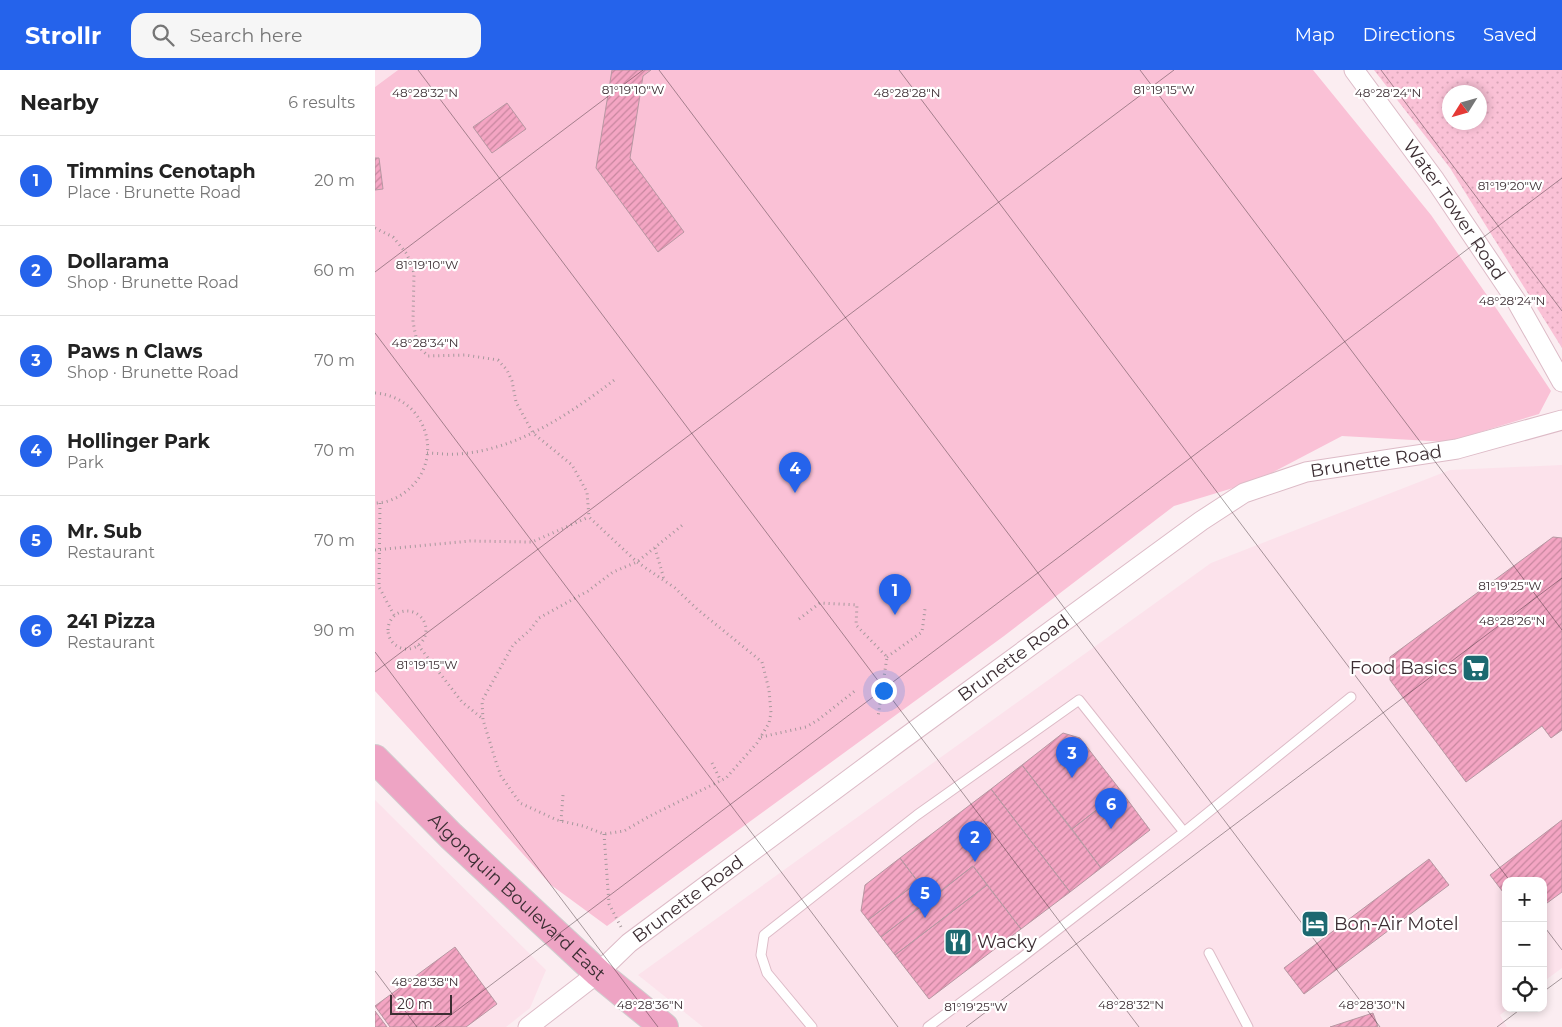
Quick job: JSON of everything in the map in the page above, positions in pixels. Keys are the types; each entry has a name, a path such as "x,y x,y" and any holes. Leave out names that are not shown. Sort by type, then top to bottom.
{"main road":[{"name":"Algonquin Boulevard East","path":"375,759 451,836 599,974 664,1027"}],"street":[{"name":"Water Tower Road","path":"1354,70 1435,180 1517,302 1562,382"},
{"name":"Brunette Road","path":"528,1027 599,974 629,944 899,742 1193,527 1244,493 1306,472 1457,449 1562,420"}],"lane":[{"path":"929,1027 1184,832 1351,697"},
{"path":"812,1027 767,972 761,955 764,936 917,815 1079,700 1184,832"},
{"path":"1209,953 1249,1027"}],"path":[{"path":"375,228 393,237 407,254 414,274 413,322 420,348 428,356 465,355 498,360 507,370 512,380 516,402 533,433 572,465 587,492 589,517 637,562 665,580 762,662 769,690 771,713 769,723 761,738 743,761 721,781 624,831 604,834 561,821 520,803 501,776 483,720 482,701 513,645 530,630 539,618 588,591 613,572 637,562 685,523"},
{"path":"427,453 458,454 477,452 533,433 580,406 617,378"},
{"path":"375,392 394,396 409,406 421,420 427,437 427,453 423,473 412,487 397,498 375,503"},
{"path":"380,503 377,550 379,587 394,616"},
{"path":"377,550 469,541 532,542 589,517"},
{"path":"655,548 665,580"},
{"path":"799,619 820,603 857,605 856,624 887,657"},
{"path":"879,717 887,657 922,632 925,609"},
{"path":"405,611 411,611 421,618 425,623 425,635 418,645 406,649 394,644 388,633 390,620 394,616 405,611"},
{"path":"418,645 462,702 483,720"},
{"path":"761,738 806,727 819,720 856,690"},
{"path":"712,762 721,781"},
{"path":"561,821 563,795"},
{"path":"604,834 609,904 629,944"}],"shaded area":[{"path":"375,70 398,70 375,87"},
{"path":"398,70 1313,70 1431,215 1551,391 1539,414 1448,442 1342,436 1256,481 1174,506 1004,636 607,926 551,885 375,691 375,87"},
{"path":"1374,70 1562,70 1562,348 1450,168"},
{"path":"1562,465 1562,968 1547,979 1547,877 1502,877 1502,1012 1504,1012 1500,1015 1507,1027 703,1027 638,975 1211,563 1450,470"},
{"path":"375,800 546,970 530,1008 506,1027 375,1027"}],"building":[{"path":"612,70 651,70 643,76 630,158 684,232 658,252 596,168"},
{"path":"507,103 526,129 492,153 473,127"},
{"path":"375,158 379,158 383,189 375,190"},
{"name":"Food Basics","path":"1553,537 1562,538 1562,730 1551,738 1542,726 1466,782 1390,680 1390,657"},
{"path":"1063,733 1080,738 1121,791 1072,829 1022,765"},
{"path":"1022,765 1101,868 1070,892 991,789"},
{"path":"991,789 1070,892 1021,929 973,866 931,899 900,858"},
{"path":"1121,791 1150,830 1101,868 1072,829"},
{"path":"1562,820 1562,892 1547,903 1547,877 1502,877 1502,891 1490,875"},
{"path":"900,858 918,882 868,920 861,911 865,885"},
{"path":"1429,859 1449,885 1304,994 1284,968"},
{"path":"973,866 987,885 895,955 881,937"},
{"path":"918,882 931,899 881,937 868,920"},
{"name":"Wacky","path":"987,885 1021,929 929,999 895,955"},
{"path":"455,947 497,1004 466,1027 390,1027 375,1006"},
{"path":"375,1011 387,1027 375,1027"},
{"path":"1373,1013 1378,1027 1330,1027"}],"place":[{"name":"Hollinger Park","path":"795,493"},
{"name":"Timmins Cenotaph","path":"895,615"},
{"name":"Food Basics","path":"1476,668"},
{"name":"Paws n Claws","path":"1072,778"},
{"name":"241 Pizza","path":"1111,829"},
{"name":"Dollarama","path":"975,862"},
{"name":"Mr. Sub","path":"925,918"},
{"name":"Bon-Air Motel","path":"1315,924"},
{"name":"Wacky","path":"958,942"}]}
